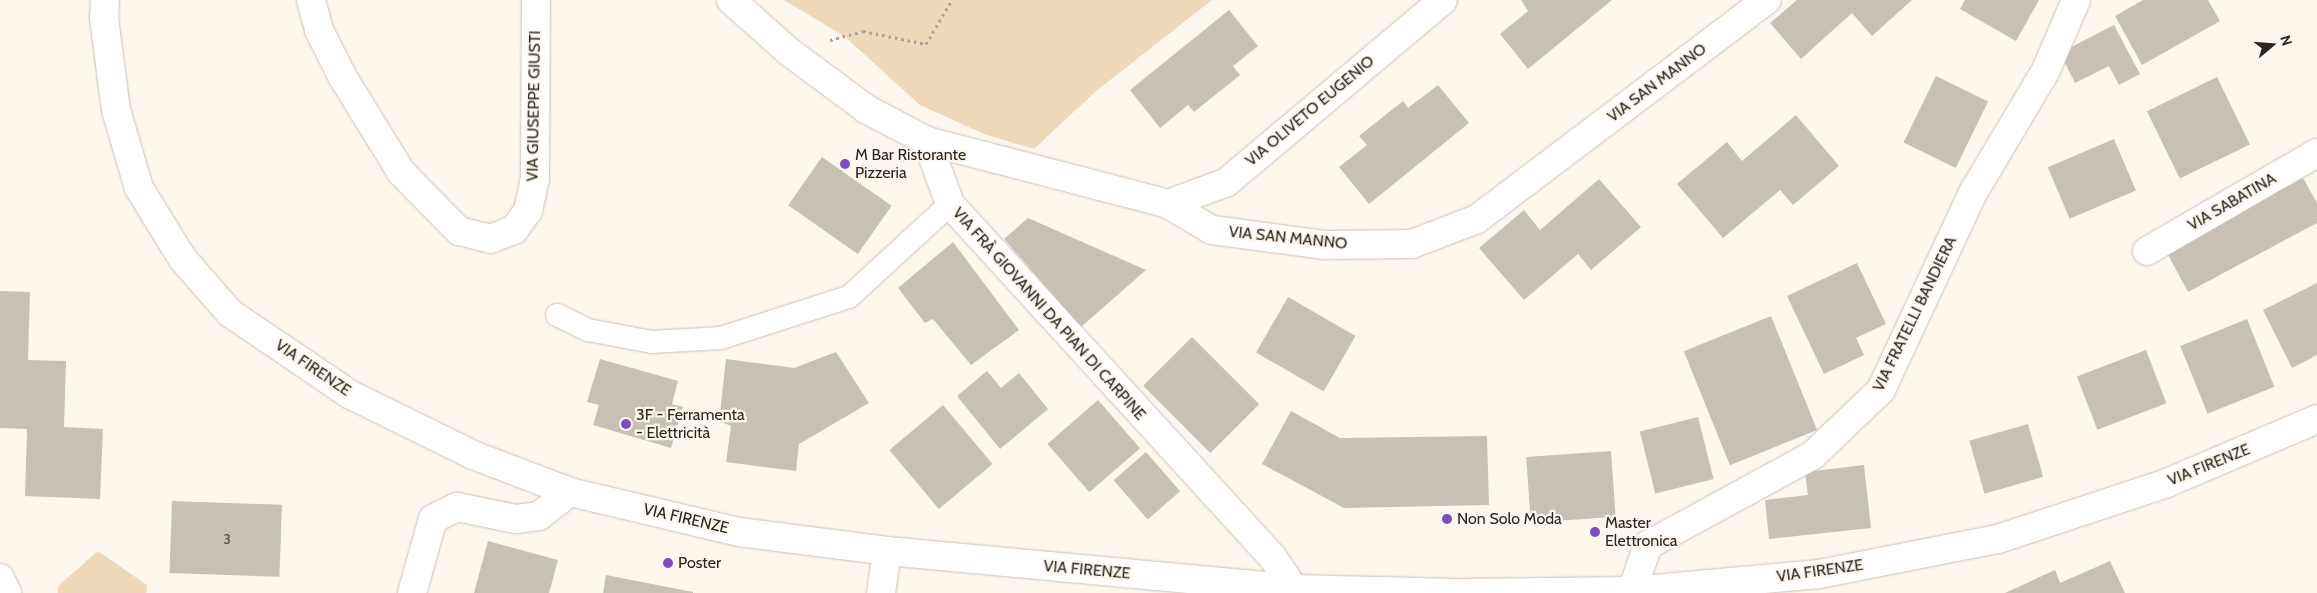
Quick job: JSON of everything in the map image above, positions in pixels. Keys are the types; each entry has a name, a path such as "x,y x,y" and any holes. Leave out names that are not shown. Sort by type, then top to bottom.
{"street":[{"name":"VIA FIRENZE","path":"105,0 104,18 116,110 139,188 182,258 230,313 349,394 473,455 570,492 739,532 887,551 1294,589 1366,592 1632,591 1819,574 1998,539 2167,483 2317,419"},
{"name":"VIA GIUSEPPE GIUSTI","path":"311,0 319,30 342,76 401,172 459,231 490,239 514,230 528,211 535,179 536,0"},
{"path":"731,0 788,52 866,109 927,140"},
{"name":"VIA OLIVETO EUGENIO","path":"1168,204 1228,182 1443,0"},
{"name":"VIA SAN MANNO","path":"927,140 1168,204 1212,230 1324,245 1412,244 1477,219 1767,0"},
{"name":"VIA FRATELLI BANDIERA","path":"1632,591 1648,545 1813,456 1881,390 1974,191 2046,70 2076,0"},
{"name":"VIA FRÀ GIOVANNI DA PIAN DI CARPINE","path":"927,140 950,204 1273,558 1294,589"},
{"name":"VIA SABATINA","path":"2147,251 2317,153"},
{"path":"412,593 433,519 457,507 516,519 539,516 570,492"},
{"path":"881,593 887,551"},
{"path":"0,578 7,593"}],"lane":[{"path":"557,315 588,330 652,342 721,338 848,297 950,204"}],"path":[{"path":"863,31 926,44 952,0"}],"shaded area":[{"path":"784,0 1212,0 1095,92 1034,149 984,134 920,105 844,36"},
{"path":"98,551 147,585 146,593 58,593 58,586"}],"building":[{"path":"1521,0 1612,0 1528,69 1500,34 1528,11"},
{"path":"1797,0 1912,0 1872,36 1852,13 1801,59 1770,23"},
{"path":"1965,0 2039,0 2016,41 1960,9"},
{"path":"2143,0 2208,0 2220,21 2142,65 2115,16"},
{"path":"1229,10 1258,46 1233,66 1240,75 1194,112 1188,105 1160,128 1130,90"},
{"path":"2114,25 2140,74 2119,85 2109,66 2075,83 2060,53"},
{"path":"1936,76 1988,101 1956,168 1904,143"},
{"path":"2217,77 2250,144 2180,179 2147,111"},
{"path":"1438,85 1469,123 1369,204 1339,167 1367,145 1359,136 1403,101 1408,108"},
{"path":"1796,115 1839,166 1793,205 1780,190 1723,238 1677,184 1727,142 1742,161"},
{"path":"2114,139 2136,191 2070,219 2048,167"},
{"path":"822,157 892,206 858,254 788,205"},
{"path":"2303,178 2317,203 2317,223 2188,292 2166,251"},
{"path":"1599,179 1641,227 1591,270 1578,254 1524,300 1479,248 1524,210 1540,230"},
{"path":"1028,218 1146,270 1081,327 1004,239"},
{"path":"953,242 1019,330 971,365 933,319 925,323 898,288"},
{"path":"1857,263 1886,324 1856,338 1864,355 1824,374 1787,296"},
{"path":"2317,283 2317,355 2292,368 2263,310"},
{"path":"0,291 30,292 28,360 66,361 64,427 103,429 100,499 25,496 27,429 0,428"},
{"path":"1288,297 1356,336 1324,391 1256,352"},
{"path":"1771,316 1817,430 1730,465 1684,351"},
{"path":"2247,319 2274,387 2208,414 2180,346"},
{"path":"1192,337 1259,404 1210,453 1143,386"},
{"path":"2146,350 2166,403 2097,430 2077,377"},
{"path":"836,352 869,403 799,444 796,471 726,462 731,426 719,421 726,359 794,368"},
{"path":"600,359 678,381 672,404 683,407 671,448 593,425 599,405 587,402"},
{"path":"987,371 1001,388 1019,373 1048,409 1000,449 957,396"},
{"path":"1098,400 1140,448 1089,492 1047,444"},
{"path":"943,405 992,464 939,509 889,450"},
{"path":"1291,411 1340,438 1487,436 1489,505 1344,508 1262,464"},
{"path":"1698,417 1713,479 1655,494 1640,432"},
{"path":"2028,424 2043,477 1985,494 1969,441"},
{"path":"1611,451 1616,517 1531,523 1526,457"},
{"path":"1146,452 1180,491 1148,519 1114,480"},
{"path":"1864,465 1871,528 1769,539 1765,500 1808,495 1805,472"},
{"path":"172,501 282,505 279,577 169,573"},
{"path":"488,541 558,560 549,593 474,593"},
{"path":"2110,561 2125,593 2005,593 2055,570 2060,583"},
{"path":"606,575 693,592 693,593 603,593"}],"place":[{"name":"M Bar Ristorante Pizzeria","path":"845,164"},
{"name":"3F - Ferramenta - Elettricità","path":"626,424"},
{"name":"Non Solo Moda","path":"1447,519"},
{"name":"Master Elettronica","path":"1595,532"},
{"name":"Poster","path":"668,563"}]}
